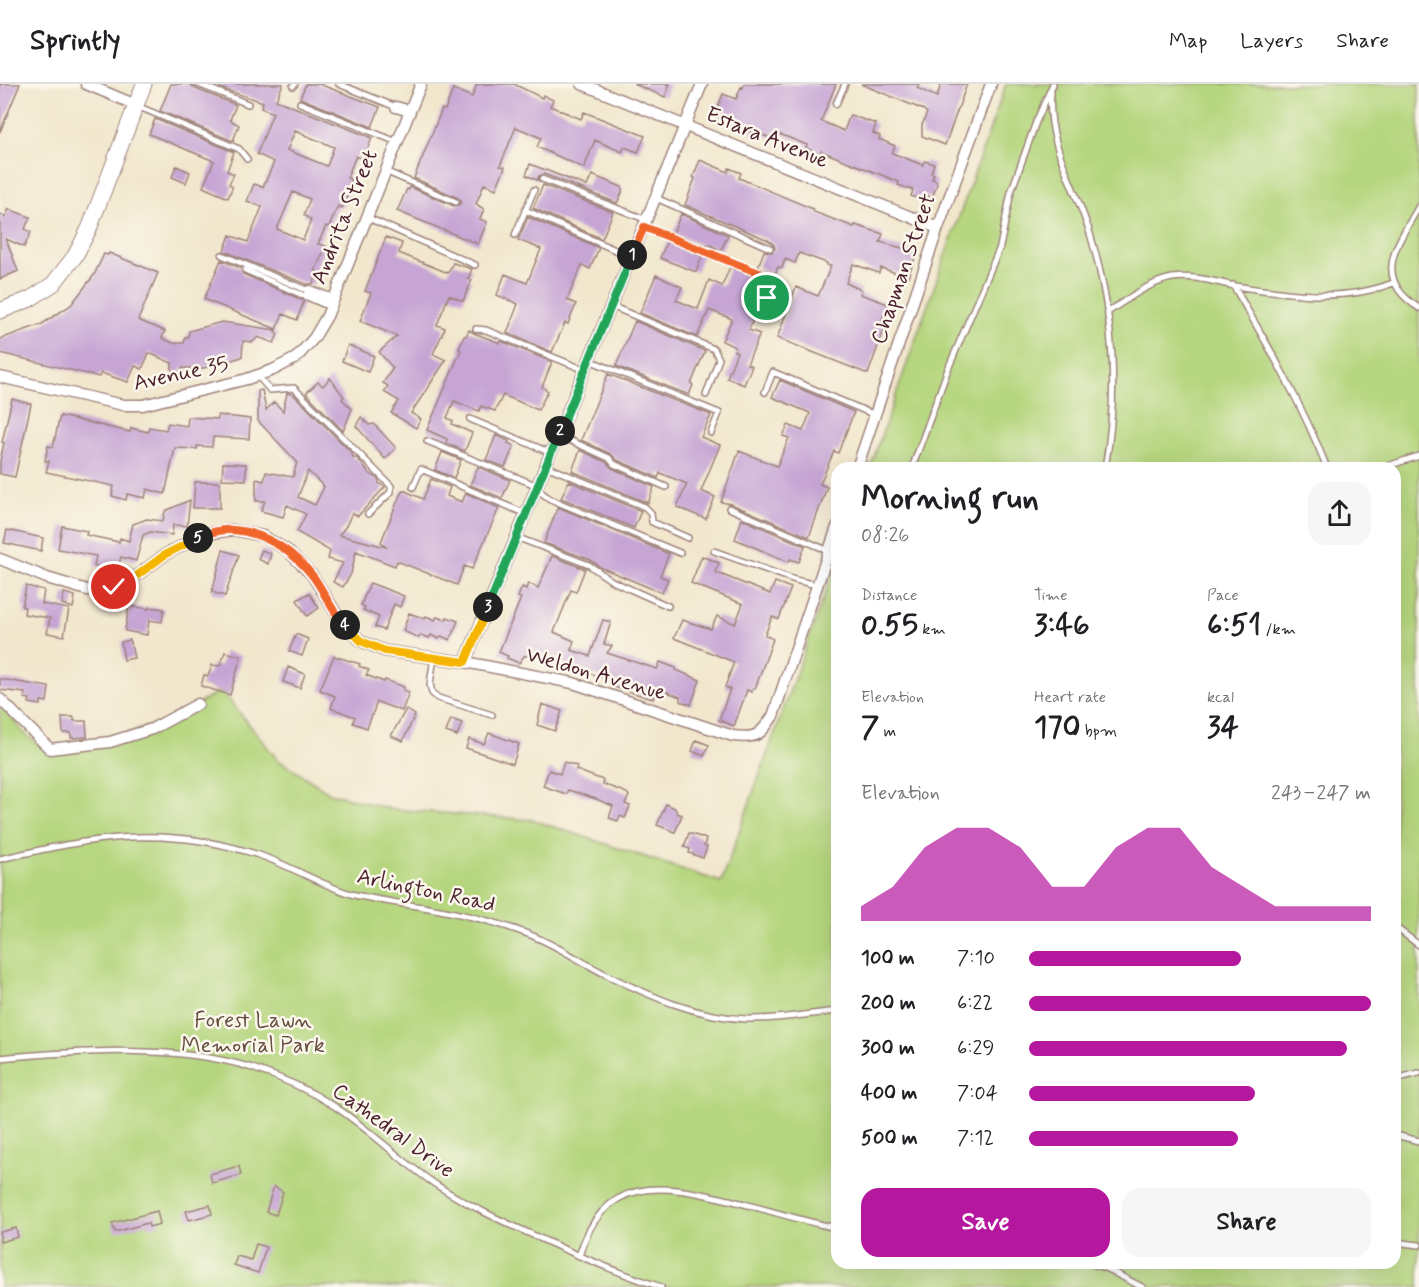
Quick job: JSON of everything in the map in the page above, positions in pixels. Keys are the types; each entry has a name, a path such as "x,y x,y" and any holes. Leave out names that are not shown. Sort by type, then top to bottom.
{"main road":[{"path":"0,311 30,299 53,284 75,256 89,229 144,84"}],"street":[{"path":"86,84 136,105"},
{"name":"Andrita Street","path":"296,358 314,338 332,303 421,84"},
{"name":"Estara Avenue","path":"582,84 938,228"},
{"path":"465,662 702,84"},
{"name":"Chapman Street","path":"859,462 938,228 991,84"},
{"path":"396,107 410,111"},
{"path":"309,291 332,303"},
{"name":"Avenue 35","path":"0,377 123,405 143,405 257,375 296,358"},
{"name":"Weldon Avenue","path":"0,559 47,578 87,590 114,587 135,577 166,554 205,534 233,530 262,536 287,550 312,575 341,621 361,641 385,651 465,662 573,683 733,736 749,738 760,734 773,716 817,585"},
{"path":"817,585 831,545"},
{"path":"0,699 50,749 110,742 141,733 198,704"}],"lane":[{"path":"198,84 248,104"},
{"path":"339,84 396,107"},
{"path":"836,104 845,84"},
{"path":"1052,86 1051,113 1058,152 1091,236 1108,312 1113,399 1106,462"},
{"path":"914,462 948,369 1000,247 1011,192 1036,122 1052,86"},
{"path":"300,103 397,142"},
{"path":"136,105 239,149 247,159"},
{"path":"385,171 456,202"},
{"path":"542,179 773,279 767,298"},
{"path":"514,235 534,190"},
{"path":"656,198 770,248"},
{"path":"1419,206 1394,252 1390,271 1393,283 1419,308"},
{"path":"525,210 631,257"},
{"path":"366,217 475,265"},
{"path":"222,255 309,291"},
{"path":"245,270 332,303"},
{"path":"1108,312 1137,292 1169,279 1182,277 1284,293 1332,295 1361,292 1393,283"},
{"path":"1233,285 1295,395 1324,462"},
{"path":"611,306 714,349 719,359 706,395"},
{"path":"476,329 486,330 719,413 711,433"},
{"path":"765,392 773,372 875,415"},
{"path":"257,375 270,390 294,388 391,486 391,492 368,514"},
{"path":"470,419 551,453"},
{"path":"558,435 609,458 614,464 666,487"},
{"path":"427,441 538,486 542,493 550,499 680,553"},
{"path":"1400,462 1419,456"},
{"path":"546,466 645,507 651,513 652,522 688,538"},
{"path":"413,487 421,470 526,514"},
{"path":"729,508 829,551"},
{"path":"516,537 589,566 612,581 668,606"},
{"path":"714,551 795,580 817,585"},
{"path":"434,657 430,684 432,693 438,698 492,715"},
{"name":"Arlington Road","path":"0,859 68,844 119,837 149,836 205,841 262,856 320,883 351,894 501,924 534,936 654,998 682,1007 746,1019 788,1018 831,1012"},
{"path":"1401,932 1419,945"},
{"name":"Cathedral Drive","path":"0,1058 66,1053 186,1054 252,1068 297,1086 334,1106 412,1168 466,1203 579,1256 624,1275 661,1287"},
{"path":"1401,1078 1419,1073"},
{"path":"1401,1136 1419,1141"},
{"path":"579,1256 587,1231 606,1207 624,1196 650,1188 691,1191 831,1226"},
{"path":"1401,1243 1419,1245"},
{"path":"1107,1269 1142,1287"}],"green space":[{"name":"Forest Lawn Memorial Park","path":"1006,84 1419,84 1419,1287 0,1287 0,703 23,732 40,746 73,749 169,721 221,690 278,760 330,793 390,809 533,820 721,882 831,577 831,1269 1401,1269 1401,462 872,462"}],"building":[{"path":"0,84 20,84 0,132"},
{"path":"171,84 190,84 196,89 236,105 230,120 239,125 233,141 160,111"},
{"path":"220,84 283,84 276,100 372,138 363,159 356,156 347,178 351,179 346,190 349,191 342,208 338,206 329,227 326,226 318,244 326,246 315,271 318,272 313,284 306,284 224,251 230,235 248,242 262,207 247,201 254,184 263,187 274,162 257,154 273,113 261,108 263,102 220,88","holes":["295,131 334,147 327,166 287,150","293,192 310,199 304,215 311,220 303,240 277,229"]},
{"path":"306,84 319,84 380,107 372,127 300,98"},
{"path":"477,84 514,84 542,98 543,95 553,100 550,106 581,119 584,112 645,136 638,152 624,147 622,152 595,140 584,168 537,147 541,138 516,127 500,166 505,167 496,189 484,184 476,204 484,209 480,219 487,222 478,244 397,211 410,187 454,206 460,204 461,201 458,198 414,178 442,109 445,110 453,89 472,97"},
{"path":"634,84 670,84 665,97"},
{"path":"744,84 836,84 821,121 844,131 850,115 876,124 873,133 880,136 879,139 895,146 892,153 923,165 925,161 934,164 931,173 934,174 932,179 936,180 937,184 932,198 927,196 925,201 911,196 913,190 898,185 899,182 821,151 820,154 806,148 807,145 782,135 775,133 773,139 760,134 759,137 750,133 751,130 715,115 723,94 736,99"},
{"path":"861,84 919,84 917,88 937,97 941,84 967,84 945,145 922,136 922,125 927,113 924,110"},
{"path":"155,119 234,152 227,171 234,174 229,184 232,188 228,198 203,187 214,161 149,134"},
{"path":"700,160 728,172 729,168 741,173 739,178 813,209 814,212 854,227 855,225 883,234 880,242 917,252 908,277 881,268 879,273 853,264 846,283 862,290 860,294 888,304 881,322 886,324 868,374 777,338 796,287 818,296 831,266 799,253 795,263 785,259 782,268 778,267 775,274 758,267 764,251 772,252 774,245 768,240 685,205"},
{"path":"530,164 587,186 592,175 622,187 622,193 617,203 544,174 537,180 526,175"},
{"path":"176,166 190,172 186,183 172,177"},
{"path":"543,185 613,212 602,239 533,208"},
{"path":"8,209 30,217 25,229 31,232 24,247 6,239 18,271 0,279 0,214 6,217"},
{"path":"681,214 728,235 721,250 708,244 706,247 673,233"},
{"path":"528,217 599,248 590,269 582,265 567,300 576,304 552,352 507,333 518,304 497,295 505,274 527,283 541,249 518,240"},
{"path":"386,237 402,243 399,253 448,273 453,263 472,269 468,279 472,280 463,301 449,295 437,325 445,328 433,354 446,360 411,413 421,419 416,428 391,413 399,401 384,392 388,386 383,383 393,368 379,352 397,336 360,321 371,293 365,291"},
{"path":"667,241 702,256 696,272 660,258"},
{"path":"109,253 158,273 138,320 165,331 162,338 173,343 184,343 189,331 222,322 276,330 275,333 278,334 274,343 258,337 253,342 243,341 242,357 204,368 182,368 182,372 172,372 172,363 149,353 142,369 135,366 128,382 101,373 99,377 0,353 0,339 42,324 71,305 94,275 104,254"},
{"path":"221,260 241,268 243,274 304,301 297,320 283,314 276,329 204,299"},
{"path":"730,267 767,282 749,330 760,334 747,364 752,366 744,385 727,378 737,352 734,351 735,347 722,341 732,319 709,310 697,337 640,313 656,275 682,287 676,300 698,309 709,280 722,286"},
{"path":"635,321 705,351 691,384 693,385 689,395 616,366"},
{"path":"469,330 552,362 542,387 548,391 538,410 503,395 495,411 481,406 479,411 454,401 447,418 453,421 452,424 472,433 465,451 446,443 447,439 427,430 461,350 459,349 464,336"},
{"path":"348,345 374,356 368,372 342,361"},
{"path":"608,374 711,415 701,437 720,445 701,491 715,497 706,519 677,507 687,484 660,473 658,478 617,460 611,454 581,440"},
{"path":"330,378 344,397 342,399 352,409 343,431 306,393 318,382 323,386"},
{"path":"780,380 854,412 838,453 834,451 820,484 827,487 809,537 731,504 721,502 739,451 777,466 789,438 783,436 788,425 803,431 810,413 772,397"},
{"path":"262,390 266,410 274,402 283,411 287,393 294,395 352,453 353,458 357,458 385,487 358,516 352,513 339,535 386,547 381,542 403,490 423,499 431,479 450,487 447,496 462,502 466,493 499,508 472,569 464,566 457,585 397,561 395,566 356,551 351,574 343,587 333,582 343,563 328,559 330,551 297,532 306,514 287,505 283,517 261,511 265,501 256,501 256,479 264,481 266,472 293,477 297,462 258,421 258,391","holes":["308,471 324,487 315,505 298,497"]},
{"path":"12,399 31,404 15,477 0,474 4,443 2,442"},
{"path":"218,415 250,419 249,439 213,437 212,447 175,448 165,494 147,489 145,498 127,494 126,500 112,496 114,486 46,472 49,461 45,461 48,446 53,447 60,416 130,432 131,428 148,432 149,427 166,430 168,423 187,426 188,417 218,419"},
{"path":"361,417 369,425 374,424 396,448 385,459 356,426"},
{"path":"496,435 514,446 505,467 486,460"},
{"path":"580,450 654,487 648,503 572,471"},
{"path":"442,452 461,460 454,478 435,470"},
{"path":"223,463 246,464 246,480 222,479"},
{"path":"478,467 510,480 502,498 470,485"},
{"path":"569,481 641,511 634,528 561,498"},
{"path":"195,482 220,482 220,508 193,508"},
{"path":"190,500 187,526 173,525 172,535 150,532 143,535 136,561 121,557 118,569 94,566 96,556 58,549 62,526 87,531 86,535 119,542 120,538 129,541 133,524 147,519 163,521 165,511"},
{"path":"558,507 669,554 660,576 668,579 662,593 600,567 591,560 544,543"},
{"path":"742,519 805,546 799,562 790,559 789,562 735,539"},
{"path":"7,530 43,538 41,551 4,543"},
{"path":"223,550 239,555 225,596 212,592"},
{"path":"262,550 271,554 268,564 258,559"},
{"path":"552,556 585,569 576,592 571,590 554,632 574,641 571,650 590,656 603,620 611,622 604,644 612,646 607,653 657,669 660,662 700,680 691,705 680,701 680,697 657,688 653,699 611,686 613,681 535,655 524,656 519,663 499,652 521,598 518,597 522,587 526,589 528,583 538,588"},
{"path":"702,556 719,563 715,572 770,594 775,582 791,588 779,619 772,617 765,635 773,639 755,689 753,688 752,692 747,690 734,726 719,720 730,689 725,687 734,662 674,638 682,620 711,629 717,616 735,624 743,604 691,583"},
{"path":"370,583 404,596 400,607 394,604 384,630 375,627 379,617 363,610 365,607 361,605"},
{"path":"26,586 44,590 42,604 69,609 64,636 47,633 50,618 24,614 25,607 22,607"},
{"path":"64,593 75,596 73,608 62,604"},
{"path":"309,593 319,608 307,616 297,600"},
{"path":"129,606 164,609 162,622 149,620 147,635 125,631"},
{"path":"409,613 425,619 426,616 435,620 437,617 446,620 447,617 458,621 450,640 441,636 439,639 431,635 429,638 420,635 419,638 403,631"},
{"path":"296,634 308,639 302,656 289,651"},
{"path":"130,640 134,658 124,660 121,642"},
{"path":"225,652 241,656 230,695 201,686 204,675 208,676 212,665 220,666"},
{"path":"334,656 360,664 359,666 369,670 366,675 404,687 403,690 409,692 402,711 377,702 367,728 353,723 355,717 331,708 335,696 320,690"},
{"path":"288,667 305,674 300,688 283,682"},
{"path":"0,679 49,687 47,702 41,701 41,705 29,703 30,699 24,698 25,693 0,690"},
{"path":"542,704 562,711 555,731 537,725"},
{"path":"406,709 415,715 403,741 391,736"},
{"path":"62,717 74,717 74,721 86,721 87,737 71,738 71,733 63,733"},
{"path":"451,719 462,723 457,736 446,732"},
{"path":"489,733 519,744 513,764 466,748 469,739 484,744"},
{"path":"696,740 709,745 704,756 692,751"},
{"path":"564,762 577,766 576,770 603,780 603,784 627,793 629,796 625,804 630,806 625,818 620,816 618,821 609,818 613,806 596,799 568,790 566,794 543,786 549,770 560,774"},
{"path":"666,804 675,808 677,813 682,815 675,832 657,825"},
{"path":"689,833 706,839 704,846 707,847 703,858 689,853 690,849 684,847"},
{"path":"239,1166 241,1175 212,1183 210,1174"},
{"path":"274,1186 283,1192 276,1215 266,1212"},
{"path":"210,1205 212,1214 189,1220 186,1211"},
{"path":"157,1211 160,1224 149,1227 148,1223 115,1232 112,1223"},
{"path":"16,1228 18,1237 0,1242 0,1232"},
{"path":"256,1244 266,1247 258,1273 234,1265 237,1256 251,1260"}],"route":[{"path":"114,587 135,577 166,554 205,534 233,530 262,536 287,550 312,575 341,621 361,641 385,651 465,662 644,227 773,279 767,298"}]}
